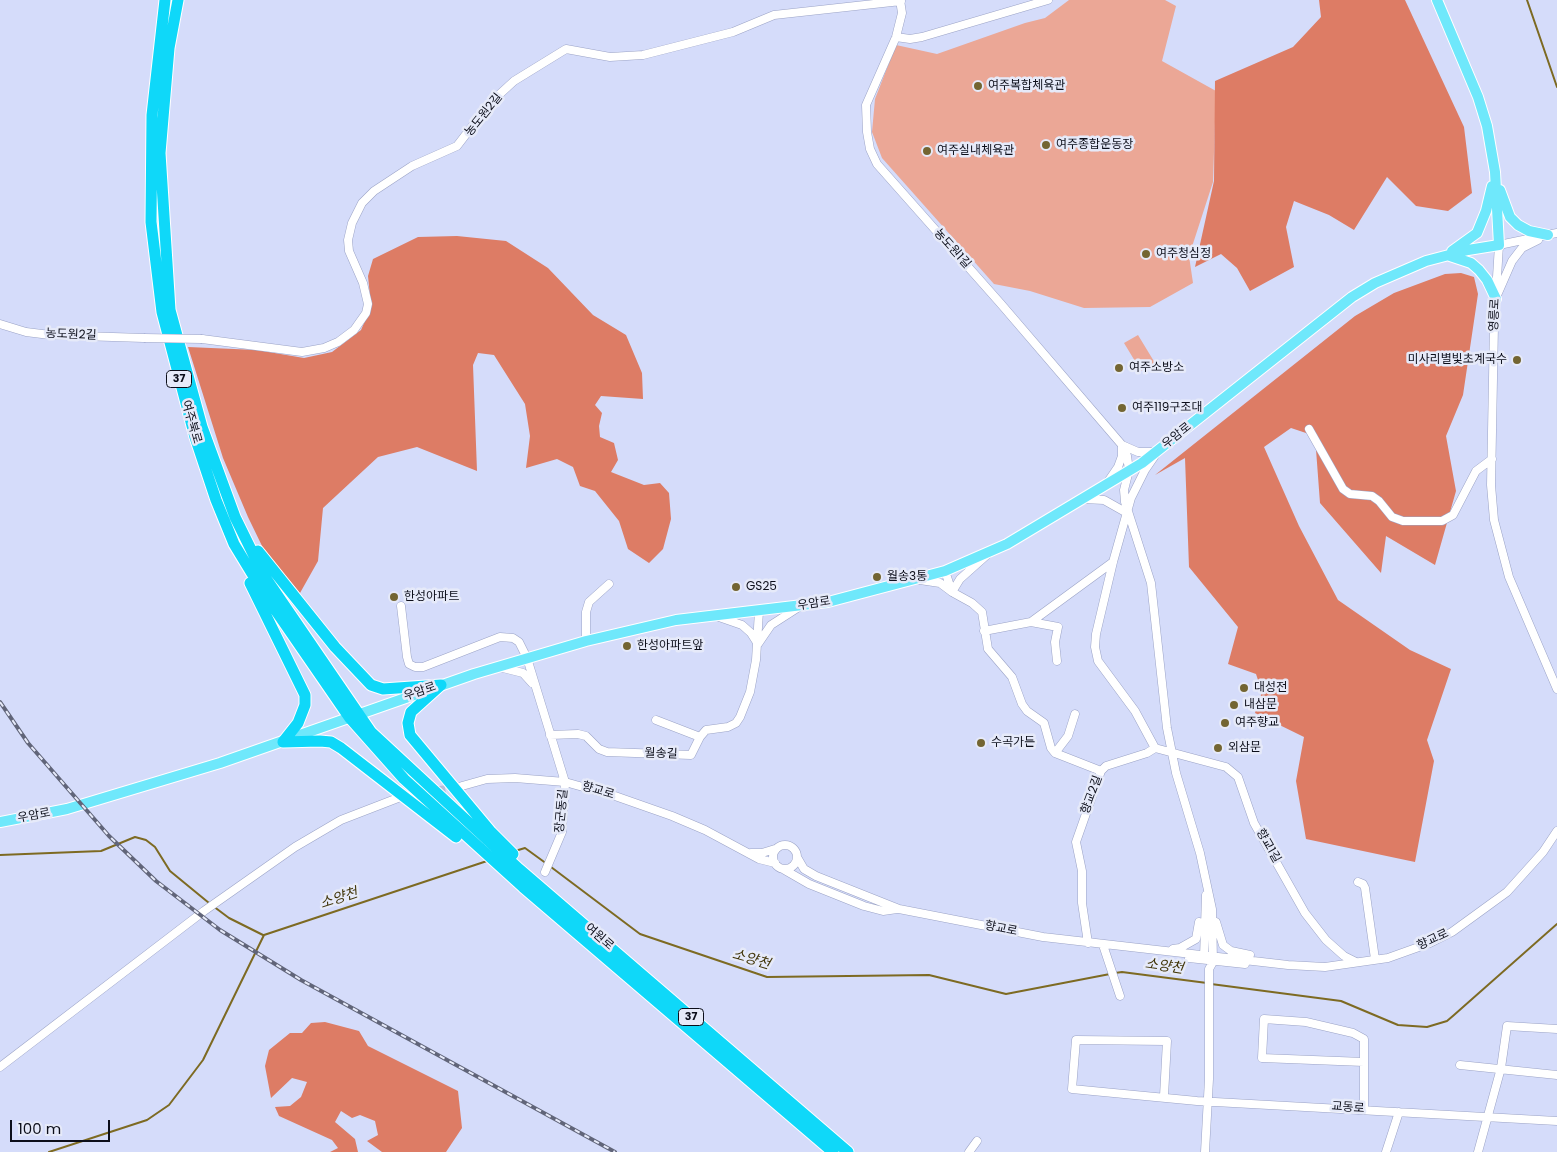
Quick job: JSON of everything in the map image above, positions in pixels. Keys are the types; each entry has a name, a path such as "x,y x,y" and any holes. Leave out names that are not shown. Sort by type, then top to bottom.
{"highway":[{"name":"여주북로","path":"165,0 152,114 151,222 162,312 195,437 216,500 234,544 265,595 354,716"},
{"name":"여주북로","path":"178,0 169,48 160,153 170,310 202,427 235,517 263,574 354,716"},
{"path":"235,517 271,570 366,681 384,690 441,685"},
{"path":"234,544 246,575 305,695 305,705 298,723 283,742"},
{"path":"441,685 414,708 409,718 408,730 487,835"},
{"name":"여원로","path":"354,716 487,835 535,882 848,1152"},
{"name":"37","path":"354,716 404,779 470,844"},
{"path":"283,742 320,740 331,742 470,844"},
{"name":"여원로","path":"470,844 509,879 524,887 833,1152"},
{"path":"805,1115 829,1128 858,1152"}],"main road":[{"name":"영릉로","path":"1437,0 1478,97 1487,126 1495,172 1499,245"},
{"path":"1495,172 1510,217 1518,225 1529,231 1553,234"},
{"path":"1446,255 1477,233 1486,211 1495,172"},
{"name":"우암로","path":"0,822 76,806 220,763 441,685 586,641 676,620 828,602 945,571 990,553 1157,452 1352,297 1399,272 1446,255 1499,245"},
{"path":"1446,255 1471,263 1479,270 1487,280 1496,299"}],"street":[{"name":"농도원1길","path":"900,0 902,13 896,37 866,105 867,132 877,164 1122,445 1129,470"},
{"name":"농도원2길","path":"0,324 11,328 50,335 202,339 302,352 324,348 338,342 354,330 366,313 368,304 362,282 348,252 348,240 352,223 362,203 374,191 412,166 457,146 490,103 508,86 566,49 610,58 643,55 733,32 774,16 790,12 814,12 900,0"},
{"path":"896,37 922,38 1048,0"},
{"path":"1496,299 1512,261 1522,248 1553,234"},
{"name":"우암로","path":"1499,245 1553,234"},
{"name":"영릉로","path":"1499,245 1492,459 1494,520 1503,556 1526,620 1557,689"},
{"path":"1309,429 1342,490 1350,494 1372,496 1380,501 1392,517 1402,521 1442,521 1453,515 1476,471 1492,459"},
{"path":"1107,483 1118,467 1122,456 1122,445 1138,452 1157,452"},
{"path":"1101,770 1106,766 1147,753 1155,748 1136,712 1095,655 1096,634 1127,513 1137,484 1157,452"},
{"path":"1129,470 1124,490 1127,513 1147,564 1151,583 1161,688 1172,750 1182,798 1200,853 1207,890 1208,1101 1205,1152"},
{"path":"1080,499 1104,500 1127,513"},
{"path":"952,592 960,579 990,553"},
{"path":"1031,622 1113,562"},
{"path":"945,571 952,592"},
{"path":"914,580 940,583 978,607 982,612 988,649 1012,677 1022,704 1027,711 1044,723 1048,742 1055,753 1068,736 1075,714"},
{"path":"586,641 586,612 589,602 609,584"},
{"path":"401,606 407,657 409,664 415,667 423,667 463,650 507,636 519,642 527,658"},
{"path":"712,615 742,625 751,633 758,644 771,625 800,606"},
{"name":"월송길","path":"550,735 578,734 586,736 599,749 607,752 691,755 700,737 706,730 728,727 736,723 740,717 750,692 758,644 759,611"},
{"path":"984,631 1031,622 1058,628 1055,642 1057,661"},
{"name":"향교로","path":"527,658 565,782 615,796 672,816 759,859 774,863"},
{"path":"497,667 523,673 530,679 536,689"},
{"path":"656,720 700,737"},
{"name":"향교1길","path":"1155,748 1172,750 1226,767 1238,777 1254,823 1305,912 1326,940 1344,956 1356,962"},
{"name":"향교2길","path":"1055,753 1101,770 1076,842 1082,870 1082,903 1088,943"},
{"path":"462,786 496,778 565,782"},
{"name":"장군동길","path":"545,872 560,839 565,782"},
{"path":"0,1067 217,901 309,838 366,809 398,798"},
{"name":"향교로","path":"797,857 804,869 816,876 900,909 1043,937 1153,950 1208,963 1262,966 1270,962 1325,967 1388,958 1430,943 1478,915 1507,892 1537,859 1557,832"},
{"path":"750,853 762,853 779,846 789,845 796,852 797,857 792,866 783,868 774,863 773,854 775,849"},
{"name":"향교로","path":"783,868 809,884 864,906 883,911 900,909"},
{"path":"1358,882 1366,888 1375,959"},
{"path":"1153,950 1180,948 1196,939 1200,916 1208,909"},
{"path":"1208,909 1224,945 1231,951 1262,957 1270,962"},
{"path":"1103,945 1120,994"},
{"path":"1364,1062 1262,1058 1264,1019 1306,1022 1353,1033 1364,1040 1364,1062 1364,1109"},
{"path":"1478,1152 1501,1068 1507,1026 1557,1029"},
{"name":"교동로","path":"1164,1096 1167,1041 1076,1040 1072,1089 1208,1101 1557,1121"},
{"path":"1460,1065 1557,1074"},
{"path":"1386,1152 1399,1112"},
{"path":"969,1152 977,1141"}],"shaded area":[{"name":"여주종합운동장","path":"1069,0 1165,0 1176,6 1162,61 1216,91 1213,182 1189,256 1193,283 1150,307 1084,308 1030,291 994,284 882,158 872,132 875,99 896,45 937,54 1025,23 1045,18"},
{"path":"1319,0 1405,0 1464,127 1472,193 1448,211 1416,206 1387,177 1354,230 1329,215 1294,201 1286,227 1294,267 1250,291 1237,268 1221,254 1195,267 1214,181 1215,81 1293,47 1321,17"},
{"path":"457,236 506,241 548,268 593,315 626,335 642,373 643,399 601,396 595,405 602,413 599,426 600,437 614,443 618,460 611,472 644,485 660,483 669,493 671,519 663,549 649,563 628,549 619,521 595,491 580,486 573,467 557,459 526,468 530,436 525,404 494,355 478,353 473,365 477,471 417,447 378,457 323,508 318,561 300,593 263,548 248,517 223,458 188,347 257,350 304,358 332,352 361,330 371,307 368,276 373,259 418,237"},
{"path":"1461,273 1474,277 1478,294 1463,395 1446,436 1456,491 1435,565 1386,536 1381,573 1320,503 1315,436 1291,428 1264,447 1299,526 1338,600 1410,650 1451,669 1427,740 1434,761 1415,862 1306,839 1296,781 1304,737 1255,713 1262,692 1256,674 1228,664 1238,627 1189,567 1185,458 1155,475 1355,316 1394,293 1445,274"},
{"path":"1138,335 1155,363 1141,371 1124,343"},
{"path":"325,1022 359,1031 368,1046 458,1091 462,1128 446,1152 382,1152 367,1141 378,1135 375,1121 360,1115 352,1118 341,1111 335,1122 355,1139 358,1152 330,1152 338,1148 332,1140 279,1116 275,1107 290,1106 301,1097 307,1082 292,1078 271,1098 265,1066 269,1050 290,1033 302,1033 311,1023"}],"waterway":[{"name":"소양천","path":"1527,0 1557,87"},
{"path":"0,855 101,851 135,837 146,840 155,847 170,871 209,903"},
{"name":"소양천","path":"515,851 525,848 547,864"},
{"name":"소양천","path":"49,1152 147,1120 169,1105 203,1060 264,935 487,861"},
{"name":"소양천","path":"551,867 640,934 767,977 929,975 1006,994 1110,974"},
{"path":"213,906 229,918 263,935"},
{"name":"소양천","path":"1211,984 1341,1001 1398,1025 1427,1027 1447,1021 1557,924"},
{"name":"소양천","path":"1115,973 1122,972 1207,983"}],"tunnel":[{"path":"402,797 457,787"}],"railway":[{"path":"0,702 28,743 109,836 156,881 220,930 301,980 615,1152"}],"place":[{"name":"여주복합체육관","path":"978,86"},
{"name":"여주종합운동장","path":"1046,145"},
{"name":"여주실내체육관","path":"927,151"},
{"name":"여주청심정","path":"1146,254"},
{"name":"미사리별빛초계국수","path":"1517,360"},
{"name":"여주소방소","path":"1119,368"},
{"name":"여주119구조대","path":"1122,408"},
{"name":"월송3통","path":"877,577"},
{"name":"GS25","path":"736,587"},
{"name":"한성아파트","path":"394,597"},
{"name":"한성아파트앞","path":"627,646"},
{"name":"대성전","path":"1244,688"},
{"name":"내삼문","path":"1234,705"},
{"name":"여주향교","path":"1225,723"},
{"name":"수곡가든","path":"981,743"},
{"name":"외삼문","path":"1218,748"}]}
